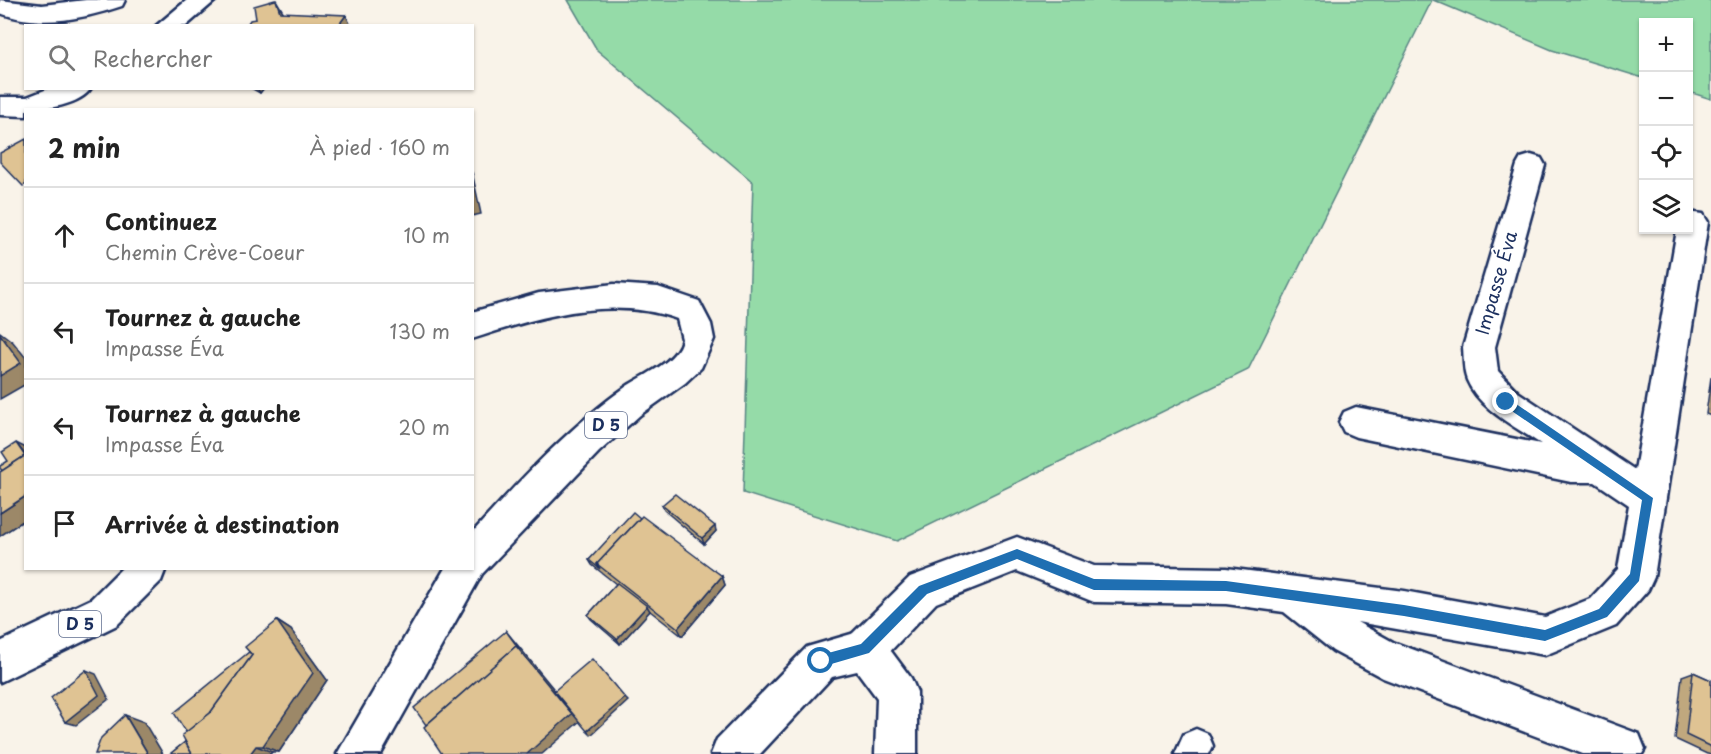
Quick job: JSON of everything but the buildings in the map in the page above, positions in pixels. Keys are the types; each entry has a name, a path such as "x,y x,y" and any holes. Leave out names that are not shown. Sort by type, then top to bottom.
{"street":[{"path":"0,4 44,13 87,10 113,0"},
{"path":"171,24 204,0"},
{"path":"0,106 29,107 73,90"},
{"name":"Impasse Éva","path":"1531,165 1479,347 1482,377 1506,402 1648,498"},
{"path":"732,754 821,661 865,649 923,590 1017,554 1094,584 1226,586 1404,610 1545,636 1603,613 1635,577 1691,234"},
{"name":"D 5","path":"474,325 497,316 558,302 629,296 659,300 688,310 698,327 695,349 675,373 629,404 530,495 474,559"},
{"path":"1356,422 1571,466 1601,466"},
{"name":"D 5","path":"0,662 104,612 146,570"},
{"path":"358,754 465,570"},
{"path":"1293,595 1312,614 1349,641 1383,657 1624,748"},
{"path":"865,649 897,692 896,754"}],"green space":[{"path":"568,0 1432,0 1248,370 897,541 743,493 753,182 597,50"},
{"path":"1433,0 1711,0 1711,99 1693,93 1693,18 1639,18 1639,77 1552,50"}],"route":[{"path":"821,661 865,649 923,590 1017,554 1094,584 1226,586 1404,610 1545,636 1603,613 1635,577 1648,498 1506,402"}]}
